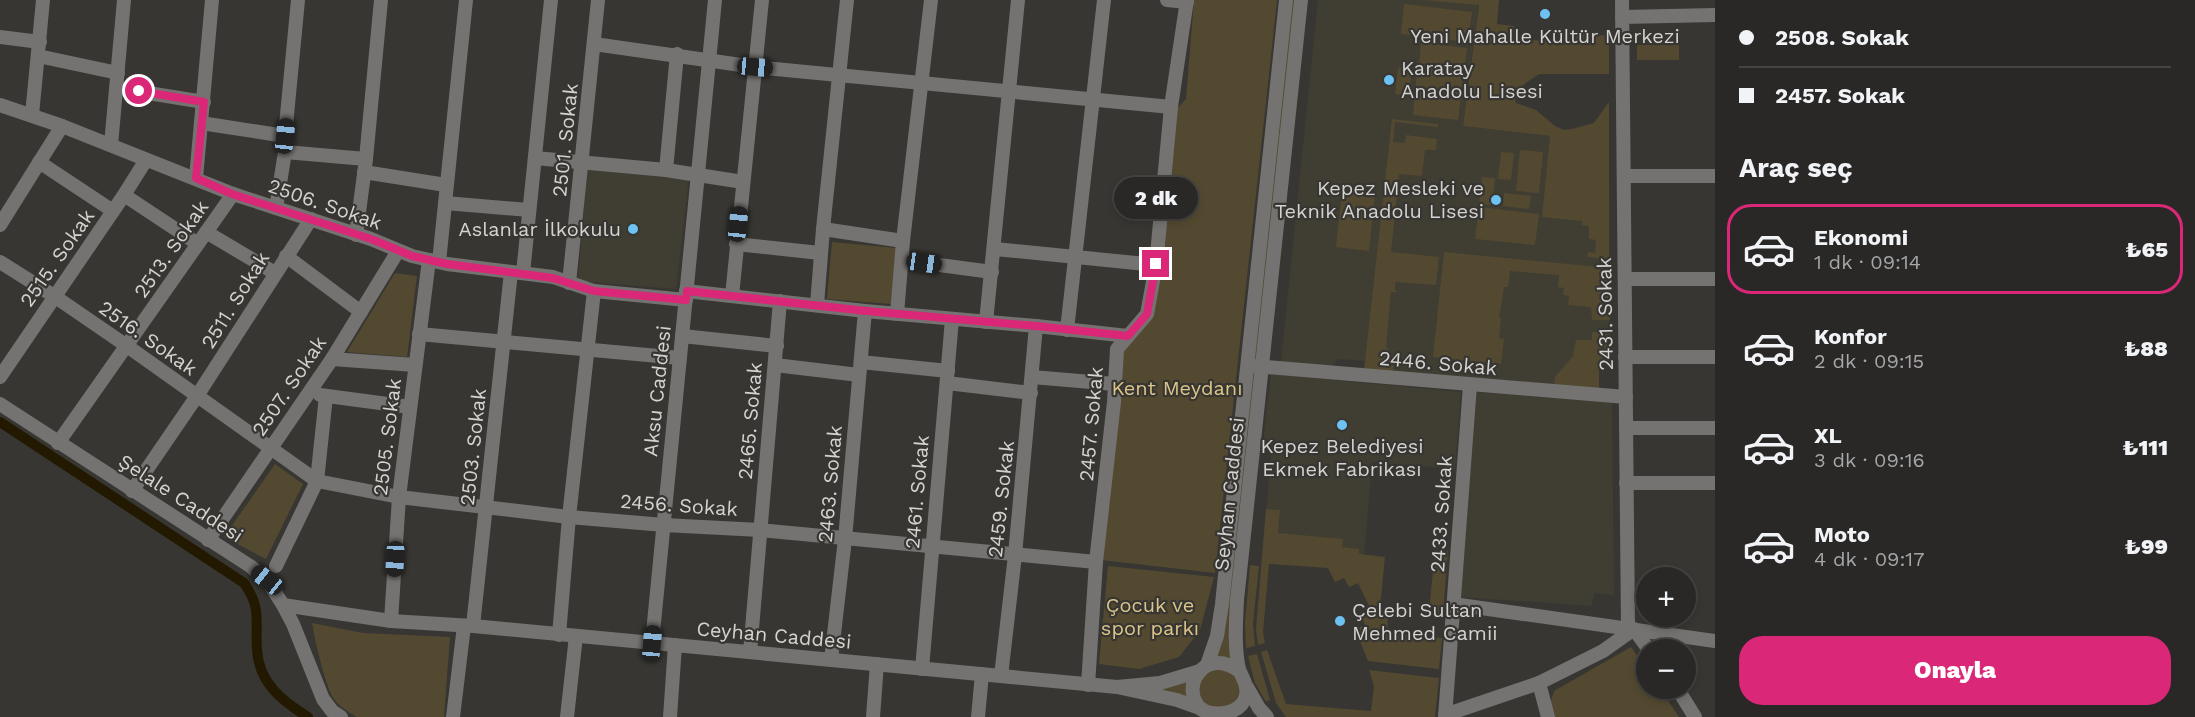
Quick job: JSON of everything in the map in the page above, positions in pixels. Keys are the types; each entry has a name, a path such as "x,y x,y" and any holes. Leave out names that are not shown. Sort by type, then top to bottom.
{"street":[{"path":"32,115 43,0"},
{"path":"111,145 124,0"},
{"path":"196,178 212,0"},
{"path":"276,208 285,152 298,0"},
{"path":"356,235 381,0"},
{"name":"2505. Sokak","path":"391,621 399,497 419,334 445,202 466,0"},
{"name":"2503. Sokak","path":"453,717 486,508 504,342 529,210 552,0"},
{"name":"2501. Sokak","path":"569,283 598,0"},
{"name":"Aksu Caddesi","path":"652,643 715,0"},
{"path":"732,296 762,0"},
{"path":"817,304 822,229 848,0"},
{"path":"897,314 903,241 931,0"},
{"path":"986,322 1018,0"},
{"path":"1067,330 1104,0"},
{"path":"1167,0 1187,1"},
{"name":"Seyhan Caddesi","path":"1203,668 1217,636 1222,604 1286,0"},
{"name":"Seyhan Caddesi","path":"1239,671 1236,632 1237,600 1301,0"},
{"name":"2431. Sokak","path":"1622,0 1626,483 1631,629"},
{"name":"2457. Sokak","path":"1088,685 1096,562 1117,349 1147,314 1156,264 1171,107 1187,1"},
{"path":"1622,17 1715,15"},
{"path":"0,37 40,42"},
{"path":"594,44 677,54 755,67 1171,107"},
{"path":"666,170 677,54"},
{"path":"38,56 118,73"},
{"path":"117,87 204,102"},
{"name":"2506. Sokak","path":"0,105 62,126 232,194 311,219 398,251 434,261 553,278 594,291 732,296 1128,336"},
{"path":"201,123 285,136"},
{"path":"0,225 62,126"},
{"path":"285,152 365,166 446,185"},
{"path":"535,158 666,170 743,182"},
{"name":"2515. Sokak","path":"0,377 146,160"},
{"path":"39,162 113,211"},
{"path":"1624,176 1715,176"},
{"name":"2513. Sokak","path":"58,443 232,194"},
{"path":"124,195 198,244"},
{"path":"445,202 529,210"},
{"name":"2511. Sokak","path":"132,491 197,396 311,219"},
{"path":"822,229 903,241"},
{"path":"206,232 275,273"},
{"path":"736,244 820,253"},
{"path":"995,249 1156,264"},
{"name":"2507. Sokak","path":"208,540 332,359 398,251"},
{"path":"286,256 361,312"},
{"path":"902,260 992,272"},
{"name":"2516. Sokak","path":"0,262 54,296 272,447"},
{"path":"1625,279 1715,279"},
{"path":"559,635 569,517 594,291"},
{"name":"2465. Sokak","path":"750,652 780,301"},
{"name":"2463. Sokak","path":"831,660 866,311"},
{"name":"2461. Sokak","path":"922,669 952,319"},
{"name":"2459. Sokak","path":"1001,676 1015,555 1036,326"},
{"path":"419,334 680,358"},
{"path":"682,336 777,346"},
{"path":"1625,357 1715,357"},
{"path":"332,359 415,365"},
{"path":"775,365 860,369 947,377 1031,393"},
{"name":"2446. Sokak","path":"1247,366 1626,397"},
{"path":"1032,377 1115,384"},
{"name":"2433. Sokak","path":"1445,716 1470,385"},
{"path":"307,394 410,407"},
{"path":"276,566 317,481 326,396"},
{"name":"Şelale Caddesi","path":"0,404 250,566 267,580 293,624 323,699 332,711 341,717"},
{"path":"1626,428 1715,428"},
{"name":"2456. Sokak","path":"272,447 317,481 399,497 569,517 760,530 1096,562"},
{"path":"1626,483 1715,483"},
{"path":"1453,604 1715,641"},
{"name":"Ceyhan Caddesi","path":"283,605 391,621 469,626 1117,687 1181,702 1208,713"},
{"path":"1631,629 1640,639"},
{"path":"1445,716 1539,683 1603,651 1631,629"},
{"path":"567,717 576,636"},
{"path":"670,717 675,645"},
{"path":"1247,687 1242,705 1227,715 1218,716 1208,713 1193,694 1193,686 1203,668 1223,662 1239,671 1247,687 1253,700 1267,717"},
{"path":"873,717 878,664"},
{"name":"Ceyhan Caddesi","path":"1117,687 1160,683 1203,668"},
{"path":"978,717 982,674"},
{"path":"1539,683 1548,717"},
{"path":"1684,699 1695,717"},
{"path":"1180,717 1181,702"}],"shaded area":[{"path":"1318,0 1479,0 1463,126 1609,143 1610,356 1599,361 1599,389 1364,370 1365,361 1339,359 1329,367 1281,362"},
{"name":"Aslanlar İlkokulu","path":"587,169 689,178 676,289 578,281"},
{"path":"1271,374 1461,392 1455,469 1372,462 1364,555 1263,546 1271,457 1268,453 1262,452"},
{"path":"1474,392 1612,402 1614,595 1594,593 1592,606 1460,597"}],"green space":[{"name":"Kent Meydanı","path":"1194,0 1277,0 1215,573 1101,560 1122,350 1153,316 1176,110 1186,99"},
{"path":"1292,0 1295,0 1257,361 1254,361"},
{"path":"1424,0 1499,0 1497,24 1514,26 1513,41 1533,43 1533,40 1571,44 1572,32 1609,36 1609,74 1540,74 1519,90 1515,99 1516,103 1536,110 1555,126 1564,130 1594,123 1609,102 1609,259 1587,257 1588,252 1595,253 1596,240 1589,239 1589,226 1582,225 1582,221 1542,217 1550,136 1463,126 1479,5"},
{"path":"1404,4 1472,12 1468,42 1401,34"},
{"path":"1421,43 1467,48 1464,71 1419,66"},
{"path":"1637,45 1679,45 1679,60 1637,60"},
{"path":"1398,67 1412,69 1409,96 1395,94"},
{"path":"1418,67 1464,73 1461,95 1415,90"},
{"path":"1415,92 1461,97 1458,120 1413,115"},
{"path":"1392,119 1438,124 1438,127 1395,122 1393,142 1405,143 1406,135 1437,139 1436,150 1425,150 1422,176 1399,174 1391,252 1439,257 1436,285 1395,282 1397,292 1391,292 1386,348 1389,349 1389,355 1395,356 1393,372 1364,370"},
{"path":"1520,150 1543,152 1539,193 1516,191"},
{"path":"1501,152 1514,153 1511,180 1498,179"},
{"path":"1482,177 1495,178 1492,205 1479,204"},
{"path":"1342,191 1375,195 1369,251 1336,247"},
{"path":"1504,193 1531,196 1529,209 1503,206"},
{"path":"1479,207 1539,214 1535,245 1475,239"},
{"path":"832,242 896,248 891,304 827,299"},
{"path":"1444,252 1609,268 1610,320 1592,320 1591,307 1568,305 1569,296 1563,295 1564,288 1558,287 1559,275 1510,271 1508,287 1504,287 1499,318 1501,318 1499,338 1504,339 1501,364 1433,357"},
{"path":"395,273 417,276 407,357 347,352"},
{"path":"1592,332 1610,332 1610,356 1599,361 1599,389 1554,385 1555,377 1573,356 1576,340 1592,340"},
{"path":"1253,373 1256,374 1232,659 1217,657 1217,655"},
{"path":"275,464 303,484 266,559 224,537"},
{"path":"1266,509 1280,510 1278,533 1343,539 1342,547 1359,549 1359,554 1385,557 1379,617 1388,618 1387,633 1442,638 1439,669 1368,661 1355,629 1365,625 1361,615 1371,610 1358,583 1349,587 1344,578 1335,582 1328,568 1269,564 1263,632 1265,643 1258,645 1256,629"},
{"path":"1435,550 1448,551 1443,614 1429,612"},
{"path":"1250,565 1259,566 1253,623 1255,646 1246,648 1245,623"},
{"name":"Çocuk ve spor parkı","path":"1108,566 1214,577 1200,630 1179,657 1139,669 1099,664"},
{"path":"312,623 363,633 450,637 444,717 357,717 346,711 334,699 329,689"},
{"path":"1631,647 1636,654 1636,699 1667,699 1679,717 1554,717 1550,704 1554,691"},
{"path":"1267,650 1286,704 1371,711 1374,686 1369,670 1439,678 1435,717 1286,717 1276,703 1261,652"},
{"path":"1257,654 1270,700 1266,702 1255,683 1248,656"},
{"path":"1219,669 1233,675 1239,689 1233,703 1219,709 1205,703 1199,689 1205,675"},
{"path":"1187,680 1187,699 1138,688"}],"waterway":[{"path":"0,422 244,583 250,592 255,608 257,650 262,672 281,697 308,717"}],"place":[{"name":"Yeni Mahalle Kültür Merkezi","path":"1545,14"},
{"name":"Karatay Anadolu Lisesi","path":"1389,80"},
{"name":"Kepez Mesleki ve Teknik Anadolu Lisesi","path":"1496,200"},
{"name":"Aslanlar İlkokulu","path":"633,229"},
{"name":"Kepez Belediyesi Ekmek Fabrikası","path":"1342,425"},
{"name":"Çelebi Sultan Mehmed Camii","path":"1340,621"}],"route":[{"path":"139,91 204,102 196,178 232,194 371,239 412,256 447,264 553,278 594,291 686,300 687,291 1128,336 1147,314 1156,264"}]}
